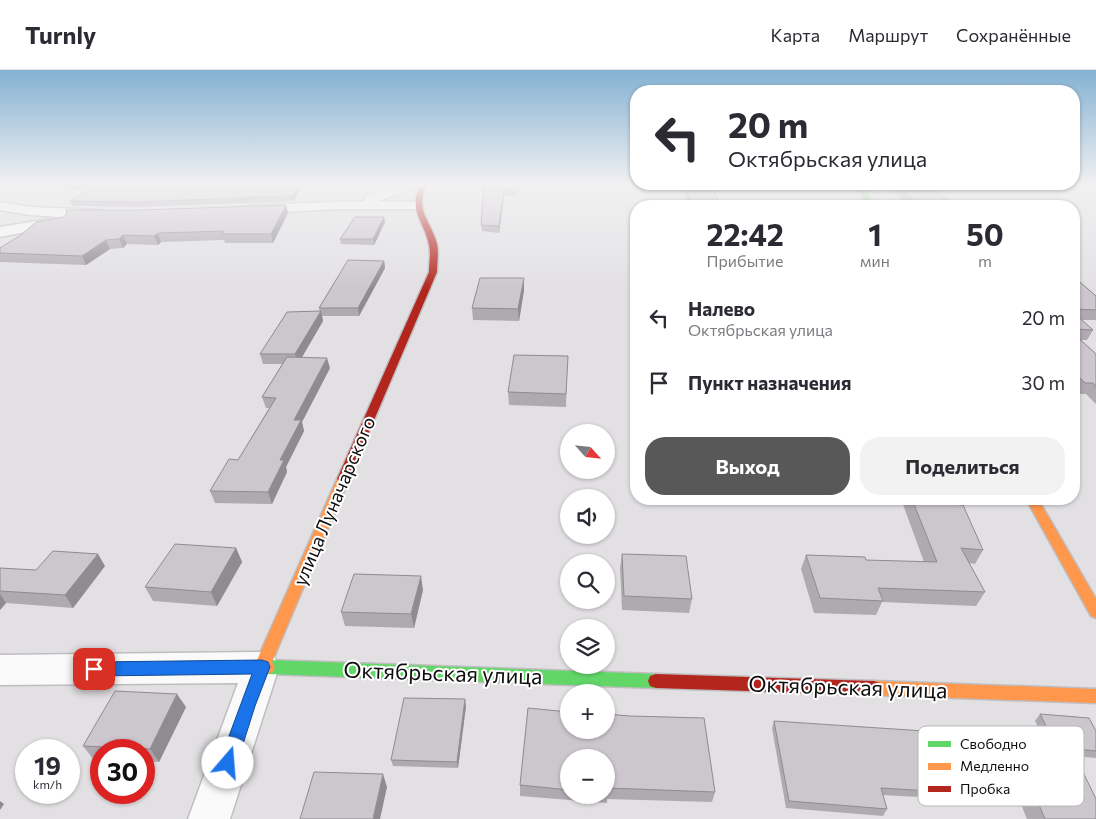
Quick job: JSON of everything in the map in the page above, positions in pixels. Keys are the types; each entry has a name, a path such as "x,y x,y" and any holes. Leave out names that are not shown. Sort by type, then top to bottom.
{"main road":[{"name":"улица Луначарского","path":"262,667 433,272 433,245 422,220"},
{"path":"1035,505 1096,612"},
{"name":"Октябрьская улица","path":"262,667 1096,696"}],"street":[{"path":"0,232 66,220"},
{"path":"0,247 35,227"},
{"name":"Октябрьская улица","path":"0,670 262,667"},
{"name":"улица Луначарского","path":"209,819 262,667"}],"building":[{"path":"47,220 278,220 271,234 222,234 224,231 158,233 154,236 123,235 119,239 106,240 82,256 0,253 0,248 21,235 36,222"},
{"path":"353,220 383,220 373,239 340,239"},
{"path":"481,220 500,220 499,226 481,225"},
{"path":"348,260 384,261 358,308 319,308"},
{"path":"480,278 524,278 518,309 472,308"},
{"path":"1080,282 1096,296 1096,310 1080,309"},
{"path":"321,311 295,354 260,354 287,312"},
{"path":"1080,318 1093,330 1080,329"},
{"path":"1080,339 1096,354 1096,387 1093,383 1085,383 1080,378"},
{"path":"514,355 568,356 566,394 508,392"},
{"path":"287,357 327,358 294,420 301,420 280,460 284,460 268,492 210,491 229,459 238,460 276,398 262,397"},
{"path":"914,505 963,505 983,550 961,548 985,592 878,588 883,601 820,598 806,555 865,557 866,560 937,562"},
{"path":"175,544 236,548 211,592 145,587"},
{"path":"53,551 98,554 65,595 0,591 0,568 36,570"},
{"path":"622,554 686,556 692,599 624,596"},
{"path":"354,574 421,576 411,614 341,612"},
{"path":"115,691 177,694 155,739 90,739 90,746 83,746"},
{"path":"404,698 465,699 457,762 391,760"},
{"path":"528,708 560,711 560,739 615,739 615,715 704,718 715,792 615,788 615,749 560,749 560,789 520,785"},
{"path":"1040,714 1089,718 1096,731 1096,751 1084,750 1084,726 1046,726"},
{"path":"774,721 918,731 918,790 881,788 887,809 789,801"},
{"path":"314,772 383,774 373,819 300,819"},
{"path":"1084,774 1096,799 1096,819 1045,819 1040,806 1084,806"}],"traffic: fast":[{"path":"267,667 656,681"}],"traffic: slow":[{"path":"267,667 262,667 343,479"},
{"path":"1035,505 1096,612"},
{"path":"874,688 1096,696"}],"traffic: jam":[{"path":"343,479 433,272 433,244 423,220"},
{"path":"656,681 874,688"}],"route":[{"path":"94,669 262,667 228,763"}]}
